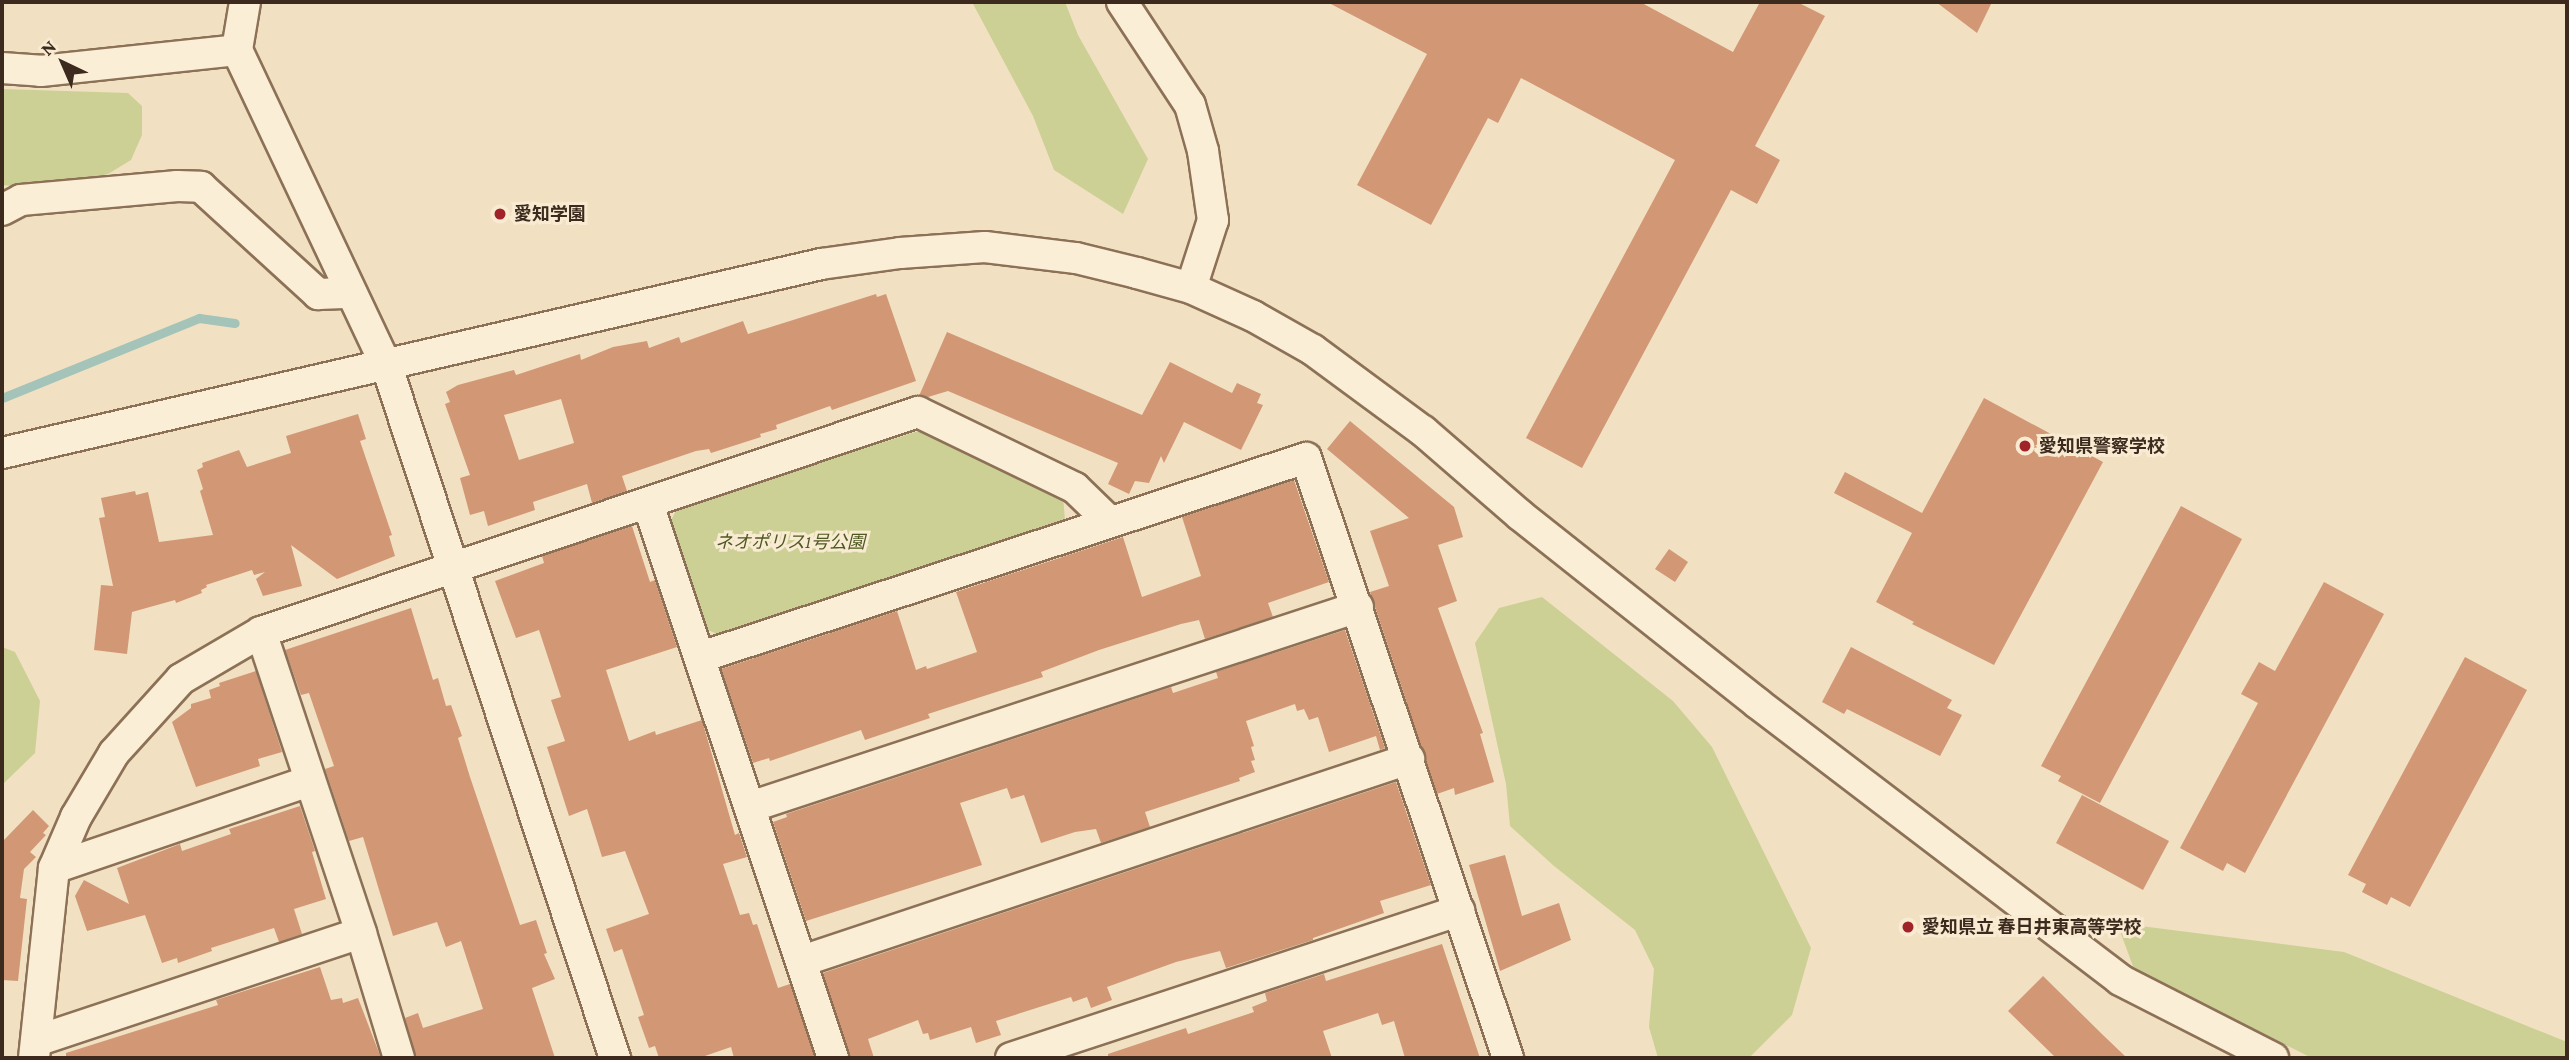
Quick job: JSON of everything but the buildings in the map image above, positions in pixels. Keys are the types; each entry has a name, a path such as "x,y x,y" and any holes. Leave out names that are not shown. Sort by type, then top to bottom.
{"street":[{"path":"245,2 236,50 387,367 615,1058"},
{"path":"1122,2 1190,105 1203,152 1213,220 1191,288"},
{"path":"2,68 41,71 236,50"},
{"path":"2,209 21,201 177,186 201,187 318,294 351,293"},
{"path":"2,453 387,367 821,264 900,253 985,247 1011,250 1076,258 1191,288 1253,317 1313,350 1423,431 1520,515 1757,703 2120,980 2273,1058"},
{"path":"361,933 35,1050 54,868 76,817 114,753 181,679 261,632 918,412 1075,488 1109,522"},
{"path":"701,657 1306,457 1508,1058"},
{"path":"648,504 834,1058"},
{"path":"750,807 1358,607"},
{"path":"261,632 361,933 399,1058"},
{"path":"802,961 1409,759"},
{"path":"54,868 310,781"},
{"path":"1011,1058 1458,911"}],"green space":[{"path":"972,2 1065,2 1078,35 1148,159 1123,214 1054,170 1033,116"},
{"path":"2,89 128,93 142,106 142,135 131,160 108,174 80,181 21,187 2,185"},
{"name":"ネオポリス1号公園","path":"915,432 931,432 1063,495 1065,521 721,636 706,629 669,524 677,509"},
{"path":"1542,597 1673,701 1712,747 1811,948 1792,1015 1749,1058 1658,1058 1649,1027 1654,969 1635,930 1554,866 1510,826 1506,784 1475,643 1499,608"},
{"path":"2,647 15,652 40,701 35,753 2,785"},
{"path":"2117,923 2344,952 2567,1042 2567,1058 2312,1058 2134,969"}],"waterway":[{"path":"2,398 199,318 235,323"}],"place":[{"name":"愛知学園","path":"500,214"},
{"name":"愛知県警察学校","path":"2025,446"},
{"name":"愛知県立 春日井東高等学校","path":"1908,927"}]}
